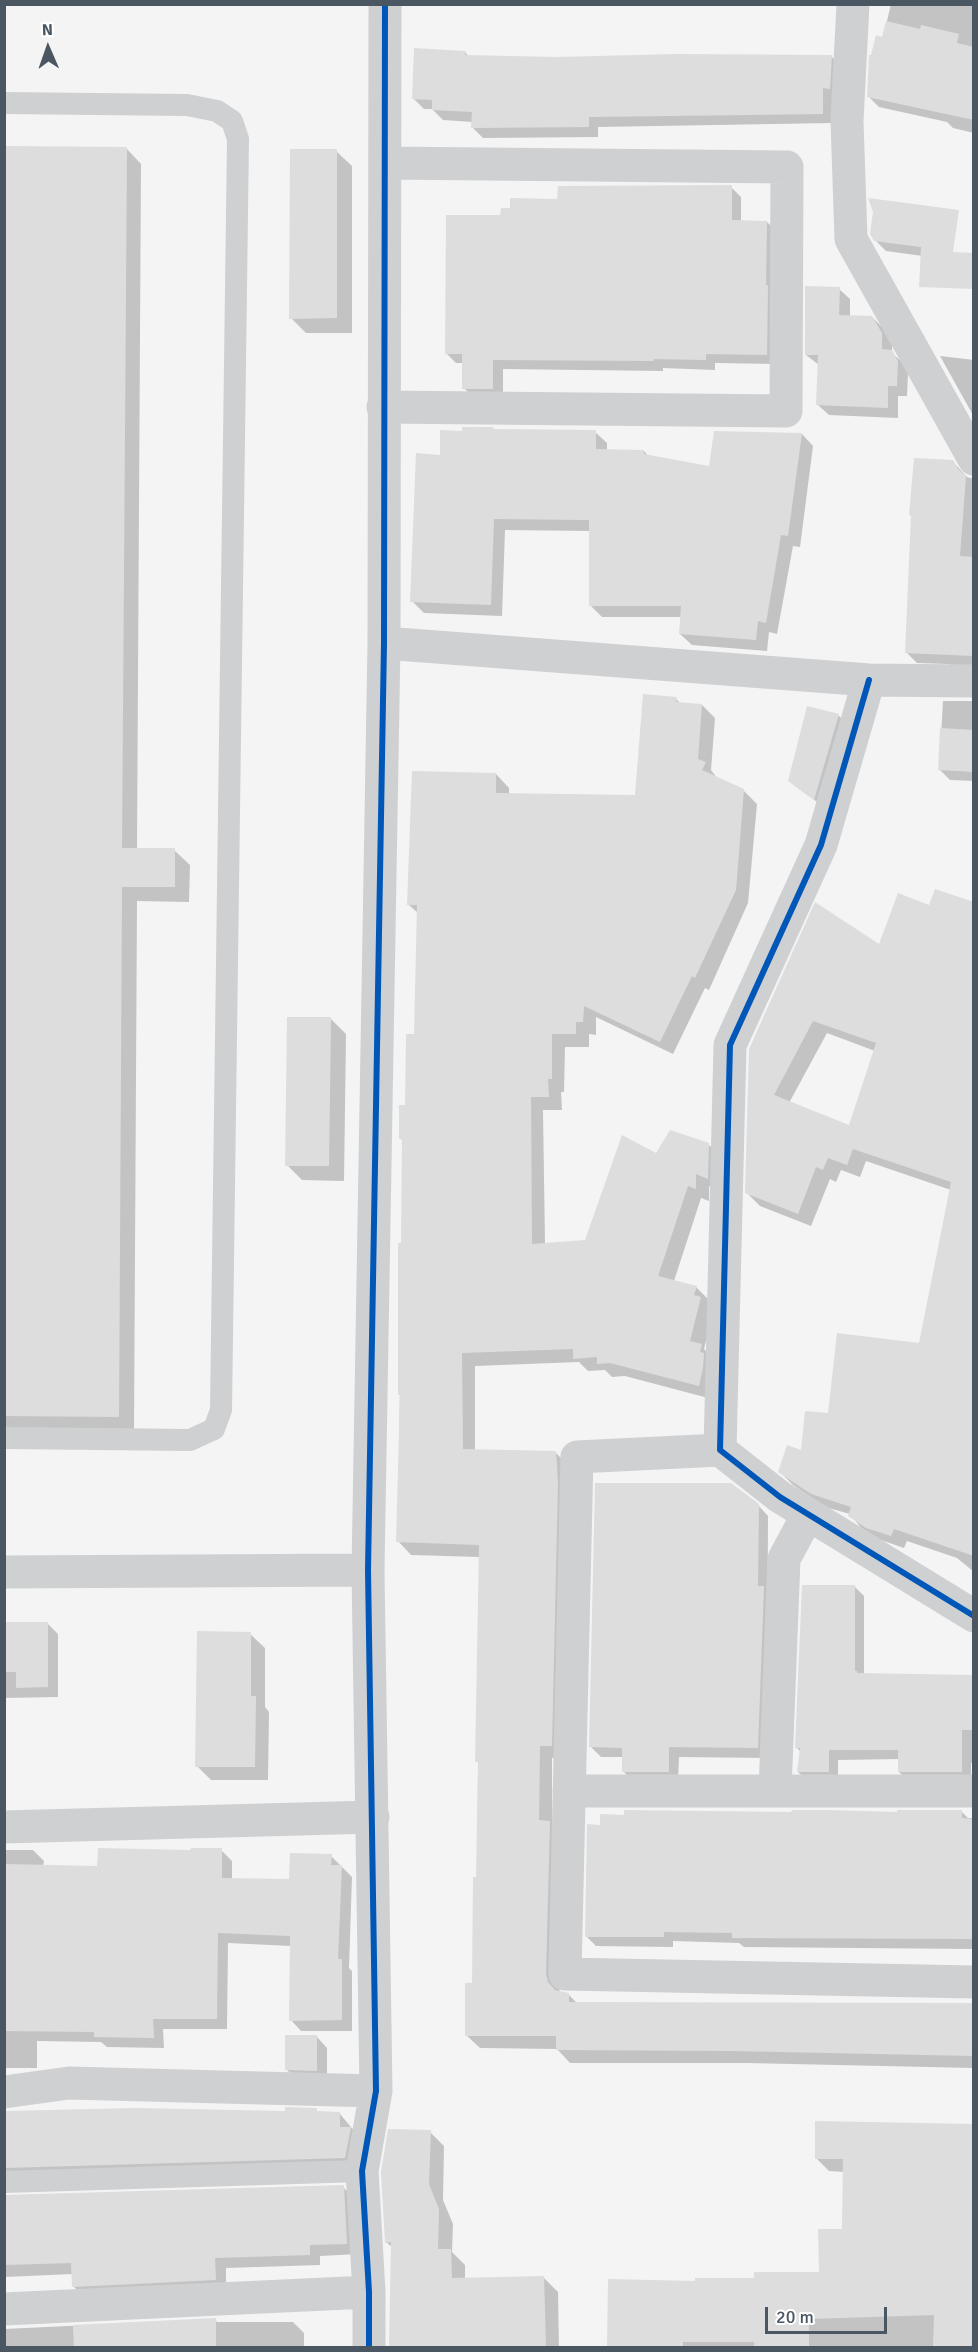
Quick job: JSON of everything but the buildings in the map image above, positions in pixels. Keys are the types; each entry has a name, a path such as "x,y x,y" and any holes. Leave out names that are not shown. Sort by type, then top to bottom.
{"street":[{"path":"369,2348 369,2292 362,2171 376,2091 368,1570 384,643 385,4"},
{"path":"853,4 847,122 851,239 974,459"},
{"path":"383,407 786,411 787,167 385,163"},
{"path":"384,643 869,680 974,681"},
{"path":"720,1450 730,1045 821,845 869,680"},
{"path":"974,1616 780,1497 720,1450 577,1457 565,1974 974,1982"},
{"path":"775,1791 784,1559 808,1514"},
{"path":"4,1572 368,1570"},
{"path":"569,1791 974,1791"},
{"path":"4,1827 373,1817"},
{"path":"4,2092 69,2083 376,2091"},
{"path":"4,2309 369,2292"}],"lane":[{"path":"4,103 187,105 217,111 231,121 238,139 221,1410 214,1429 190,1440 4,1438"},
{"path":"4,2182 362,2171"}],"cycle path":[{"path":"369,2348 369,2292 362,2171 376,2091 368,1570 384,643 385,4"},
{"path":"869,680 821,845 730,1045 720,1450 780,1497 974,1616"}]}
